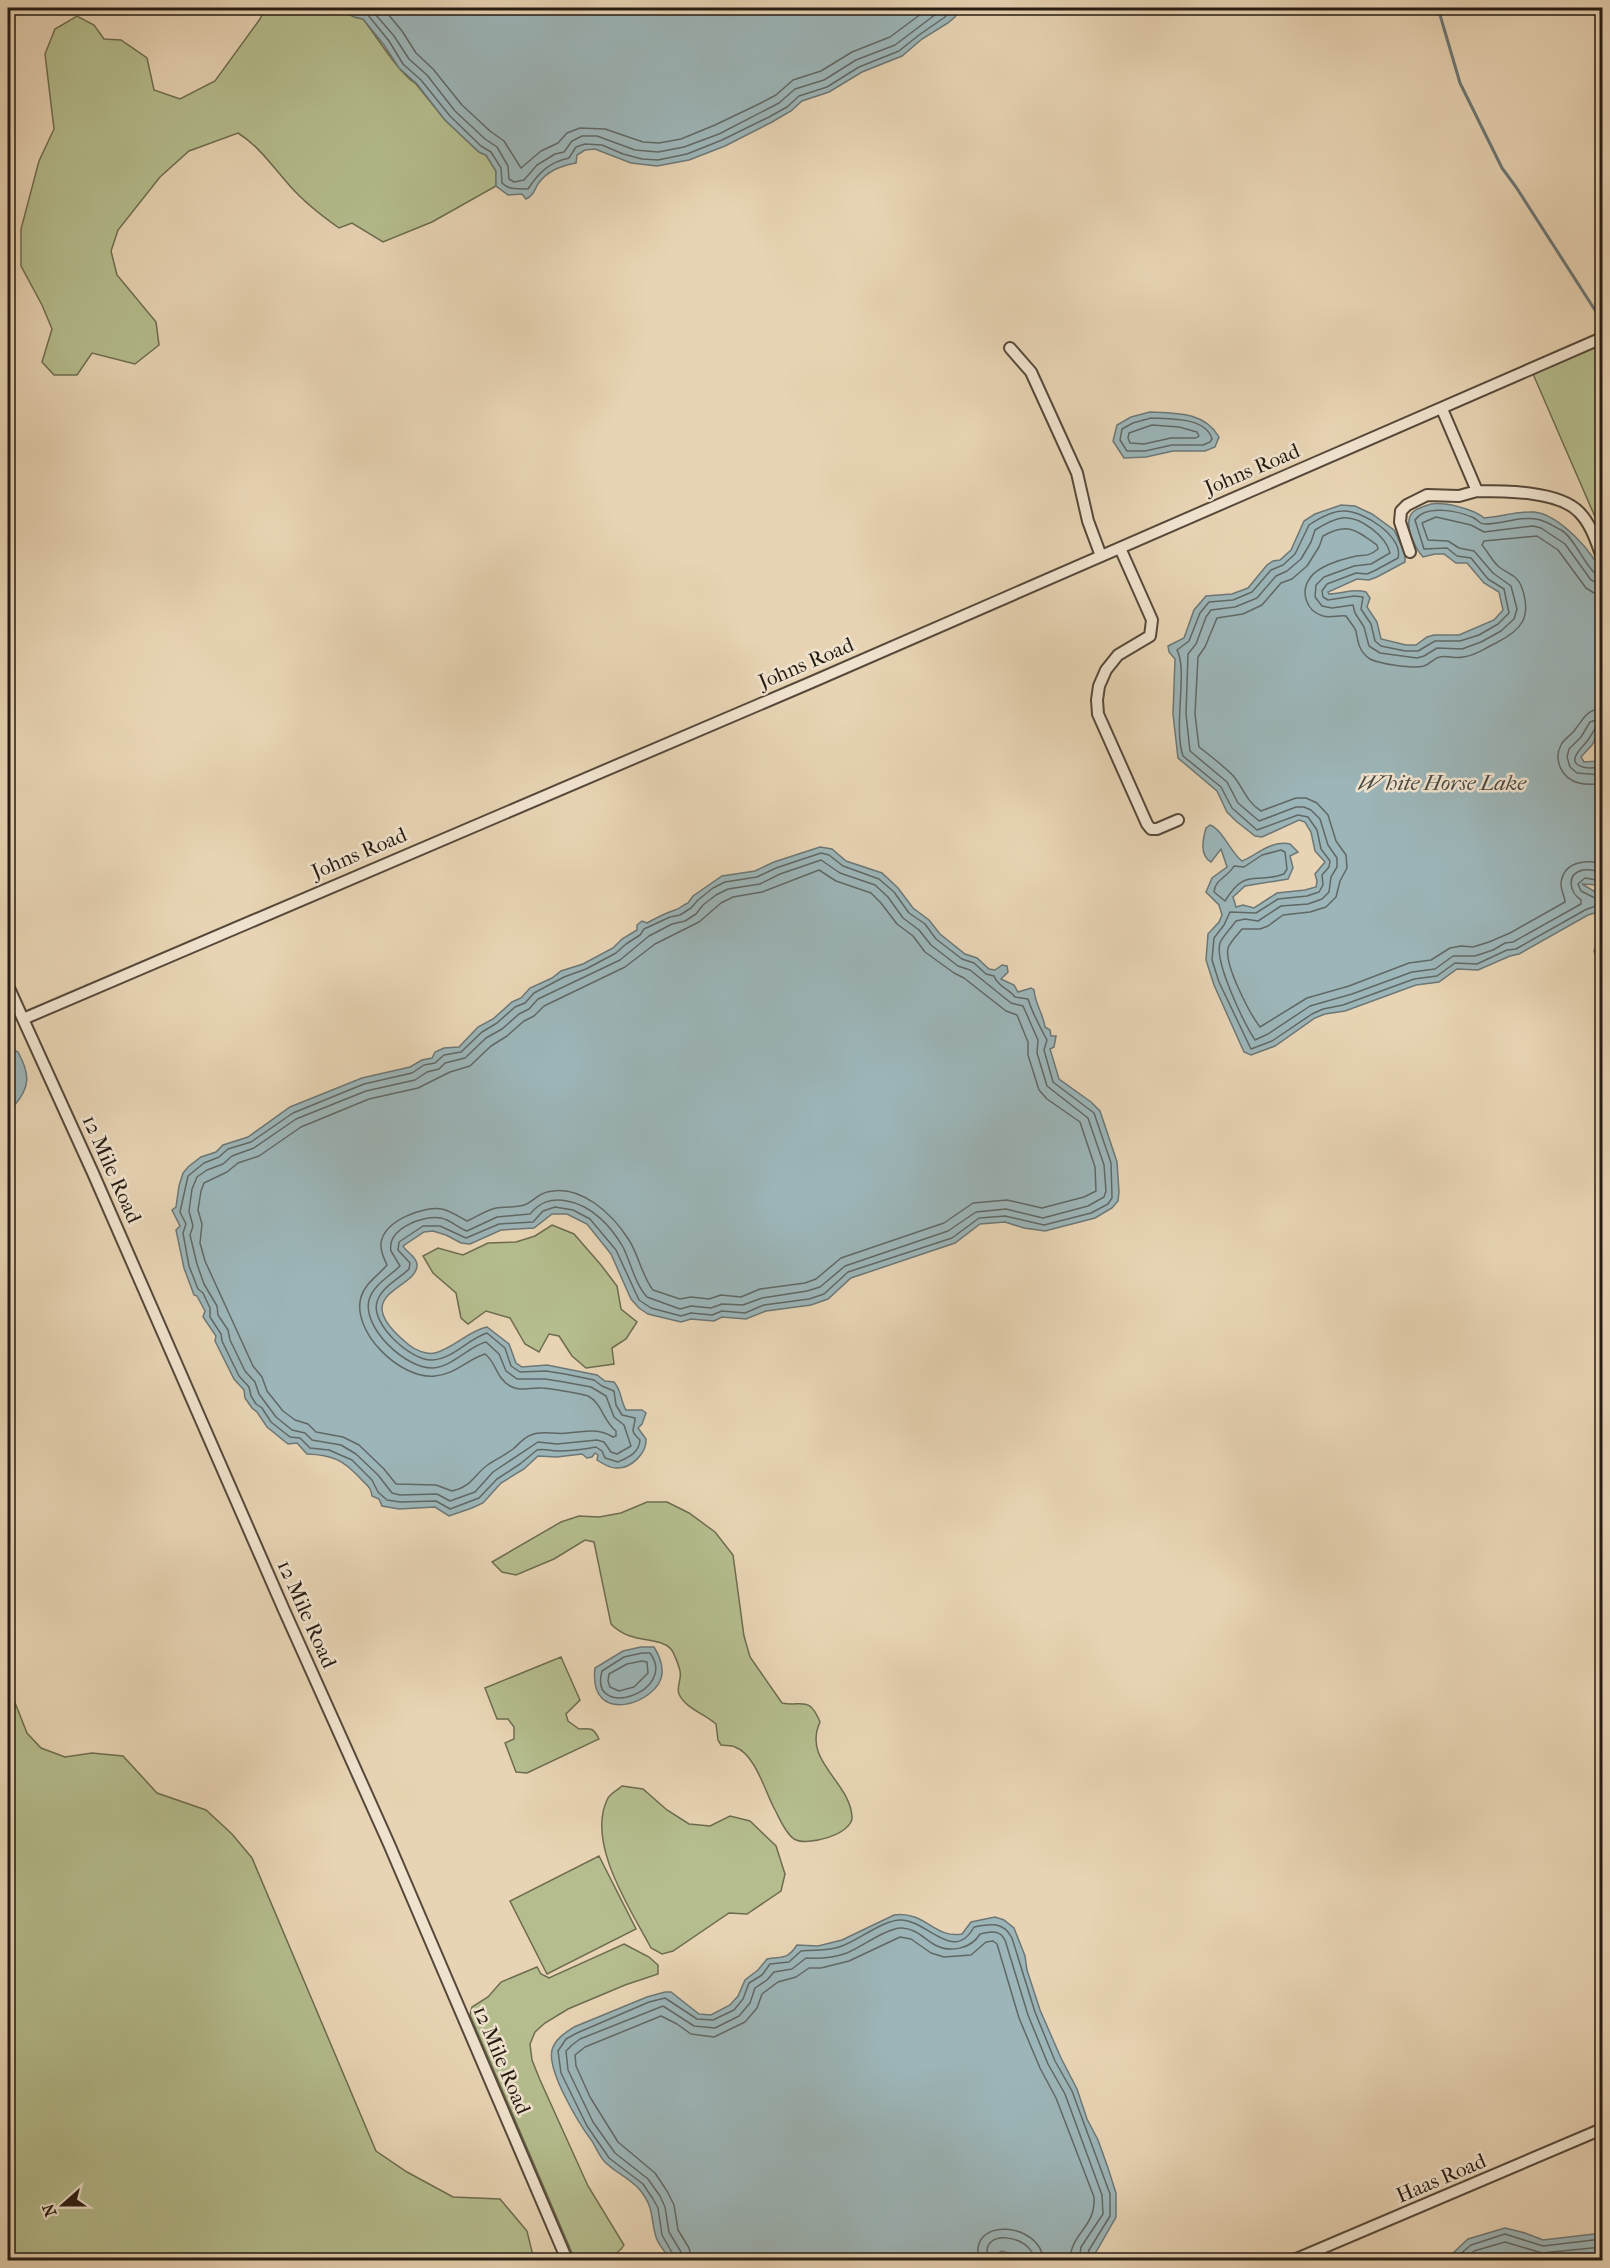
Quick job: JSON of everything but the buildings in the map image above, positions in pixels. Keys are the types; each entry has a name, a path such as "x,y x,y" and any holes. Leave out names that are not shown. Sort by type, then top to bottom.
{"street":[{"name":"Johns Road","path":"23,1019 812,682 1602,338"},
{"path":"1010,348 1030,372 1077,473 1088,521 1101,556"},
{"path":"1442,409 1477,491"},
{"path":"1410,552 1400,522 1401,511 1407,505 1427,495 1459,496 1477,491 1556,498 1568,504 1578,510 1588,522 1602,557"},
{"path":"1120,548 1152,620 1152,629 1150,636 1118,656 1106,670 1098,692 1098,714 1147,824 1151,829 1157,829 1178,820"},
{"name":"12 Mile Road","path":"8,986 389,1844 567,2260"},
{"name":"Haas Road","path":"1294,2260 1602,2129"}],"green space":[{"path":"265,8 340,8 354,17 363,19 395,63 416,84 445,120 479,152 486,155 496,171 496,186 432,222 383,242 352,223 339,228 326,219 301,198 259,150 238,133 189,151 160,177 118,230 111,251 117,275 156,322 159,345 135,364 92,353 77,375 54,375 42,362 52,329 21,266 21,229 39,161 54,129 45,54 55,29 77,16 94,25 104,39 121,40 147,58 154,90 180,99 215,81 260,19"},
{"path":"1602,343 1602,533 1533,374"},
{"path":"552,1225 574,1234 617,1286 621,1309 637,1322 626,1339 612,1348 614,1364 586,1368 572,1356 559,1336 549,1334 539,1352 525,1344 510,1318 486,1311 468,1324 461,1318 456,1293 433,1273 423,1256 438,1248 463,1255 488,1243 516,1242 535,1236"},
{"path":"647,1502 667,1502 689,1513 715,1532 733,1555 744,1636 750,1657 782,1703 808,1705 820,1722 816,1736 817,1748 822,1760 844,1792 852,1817 850,1823 838,1834 818,1840 794,1839 783,1825 759,1774 748,1757 735,1747 721,1745 716,1724 682,1699 678,1691 680,1671 671,1649 659,1642 627,1635 611,1624 594,1542 585,1540 554,1559 516,1575 502,1572 492,1562 561,1522 579,1516 599,1517 621,1513"},
{"path":"561,1657 580,1700 566,1714 568,1721 579,1729 592,1730 599,1739 527,1773 516,1772 505,1743 514,1739 514,1727 508,1719 497,1719 485,1688"},
{"path":"8,1689 27,1733 41,1748 65,1757 92,1753 123,1756 157,1793 206,1810 232,1834 252,1858 376,2151 407,2172 453,2197 500,2199 527,2231 534,2260 8,2260"},
{"path":"622,1786 643,1789 667,1810 689,1824 710,1826 730,1816 750,1821 776,1846 785,1874 781,1891 747,1914 729,1913 673,1951 662,1954 651,1948 613,1875 602,1835 602,1816 608,1798"},
{"path":"599,1856 636,1929 547,1974 510,1901"},
{"path":"624,1944 649,1957 658,1965 658,1974 568,2009 535,2032 530,2044 532,2060 540,2080 588,2186 624,2245 609,2257 575,2260 470,2015 472,2007 488,1997 501,1982 537,1967 541,1974 549,1978"}],"water":[{"path":"340,8 960,8 948,23 922,39 902,56 862,72 829,92 802,101 791,111 725,146 689,160 657,166 631,163 595,149 585,150 577,155 576,163 559,168 545,176 532,195 526,199 522,194 508,195 496,186 496,171 486,155 479,152 445,120 417,84 399,68 363,19 354,17"},
{"path":"1150,412 1198,418 1213,429 1219,437 1215,447 1205,451 1173,451 1146,457 1124,458 1113,441 1117,425 1131,417"},
{"name":"White Horse Lake","path":"1431,504 1459,507 1484,518 1528,512 1544,514 1575,536 1599,567 1604,589 1600,643 1602,726 1592,745 1581,757 1584,762 1599,761 1602,766 1602,889 1598,885 1582,884 1602,896 1602,911 1588,915 1519,954 1478,970 1457,969 1439,982 1416,985 1345,1011 1315,1018 1275,1046 1251,1055 1244,1052 1214,985 1206,960 1208,934 1222,915 1219,905 1206,892 1212,878 1227,867 1221,849 1211,862 1207,859 1203,851 1206,828 1210,825 1214,827 1242,861 1264,849 1283,843 1290,844 1298,852 1290,856 1293,868 1288,879 1245,886 1233,897 1236,907 1243,905 1254,908 1277,893 1316,887 1315,874 1325,862 1315,851 1311,832 1305,822 1299,820 1262,837 1255,836 1227,812 1217,791 1178,758 1173,714 1175,659 1169,652 1168,646 1184,638 1194,610 1206,596 1232,594 1248,588 1267,565 1280,560 1291,550 1304,521 1315,514 1341,505 1355,506 1372,514 1394,530 1405,553 1405,562 1377,577 1369,580 1357,579 1328,592 1329,594 1366,592 1370,598 1367,607 1377,622 1381,639 1416,645 1427,637 1459,635 1494,620 1503,610 1499,592 1484,583 1467,563 1456,563 1444,554 1423,557 1417,548 1409,529 1410,517 1417,509"},
{"path":"820,847 832,849 846,861 882,873 898,888 913,908 965,954 977,958 989,969 995,970 1002,965 1007,966 1008,972 1001,979 1014,985 1018,992 1031,988 1034,990 1045,1027 1050,1030 1051,1036 1056,1036 1054,1047 1050,1049 1059,1079 1100,1111 1117,1162 1119,1192 1118,1201 1112,1208 1095,1218 1045,1231 1005,1222 980,1224 955,1243 851,1278 828,1299 811,1305 766,1311 746,1319 722,1317 714,1321 691,1319 681,1322 648,1314 639,1308 631,1299 611,1254 587,1224 567,1214 552,1214 534,1228 501,1230 470,1244 461,1243 433,1231 424,1232 403,1246 417,1264 415,1273 389,1294 383,1303 383,1314 390,1327 412,1347 421,1352 432,1353 442,1351 487,1327 509,1344 516,1363 522,1367 547,1365 597,1375 605,1381 614,1382 626,1410 642,1410 646,1413 638,1428 646,1439 641,1455 622,1468 611,1467 597,1460 598,1455 595,1453 592,1457 587,1458 582,1454 557,1457 538,1456 524,1469 501,1483 483,1503 449,1516 435,1507 399,1509 382,1506 379,1499 372,1496 368,1486 343,1463 331,1457 307,1454 297,1443 288,1444 267,1427 245,1398 244,1390 234,1379 215,1341 216,1336 203,1317 205,1311 197,1296 194,1295 184,1268 176,1230 180,1226 172,1210 176,1207 179,1186 183,1173 188,1167 201,1157 216,1152 223,1145 248,1137 290,1107 362,1078 410,1067 422,1060 432,1058 435,1052 444,1048 459,1047 478,1027 521,998 530,988 552,978 561,971 583,964 613,948 637,930 637,925 642,921 647,923 678,909 722,876 755,871 774,862"},
{"path":"1602,940 1602,973 1594,951 1598,942"},
{"path":"8,1047 18,1052 25,1067 27,1080 23,1093 13,1107 8,1107"},
{"path":"654,1647 659,1656 662,1674 658,1685 638,1701 612,1704 602,1698 596,1687 595,1668 623,1651"},
{"path":"894,1915 914,1917 944,1933 952,1934 962,1934 971,1922 995,1917 1004,1920 1014,1928 1025,1956 1027,1970 1040,2010 1077,2089 1116,2193 1116,2217 1092,2259 1029,2260 1002,2251 1000,2252 1010,2260 670,2260 656,2237 650,2208 645,2197 627,2178 604,2161 565,2097 554,2071 552,2050 555,2043 574,2027 665,1992 671,1992 699,2014 711,2015 730,2005 738,1996 745,1980 767,1959 787,1955 797,1945 818,1946 842,1940"},
{"path":"1505,2228 1543,2240 1602,2233 1602,2260 1440,2260 1452,2254 1468,2239"}],"waterway":[{"path":"1438,8 1460,83 1502,168 1602,321"}]}
